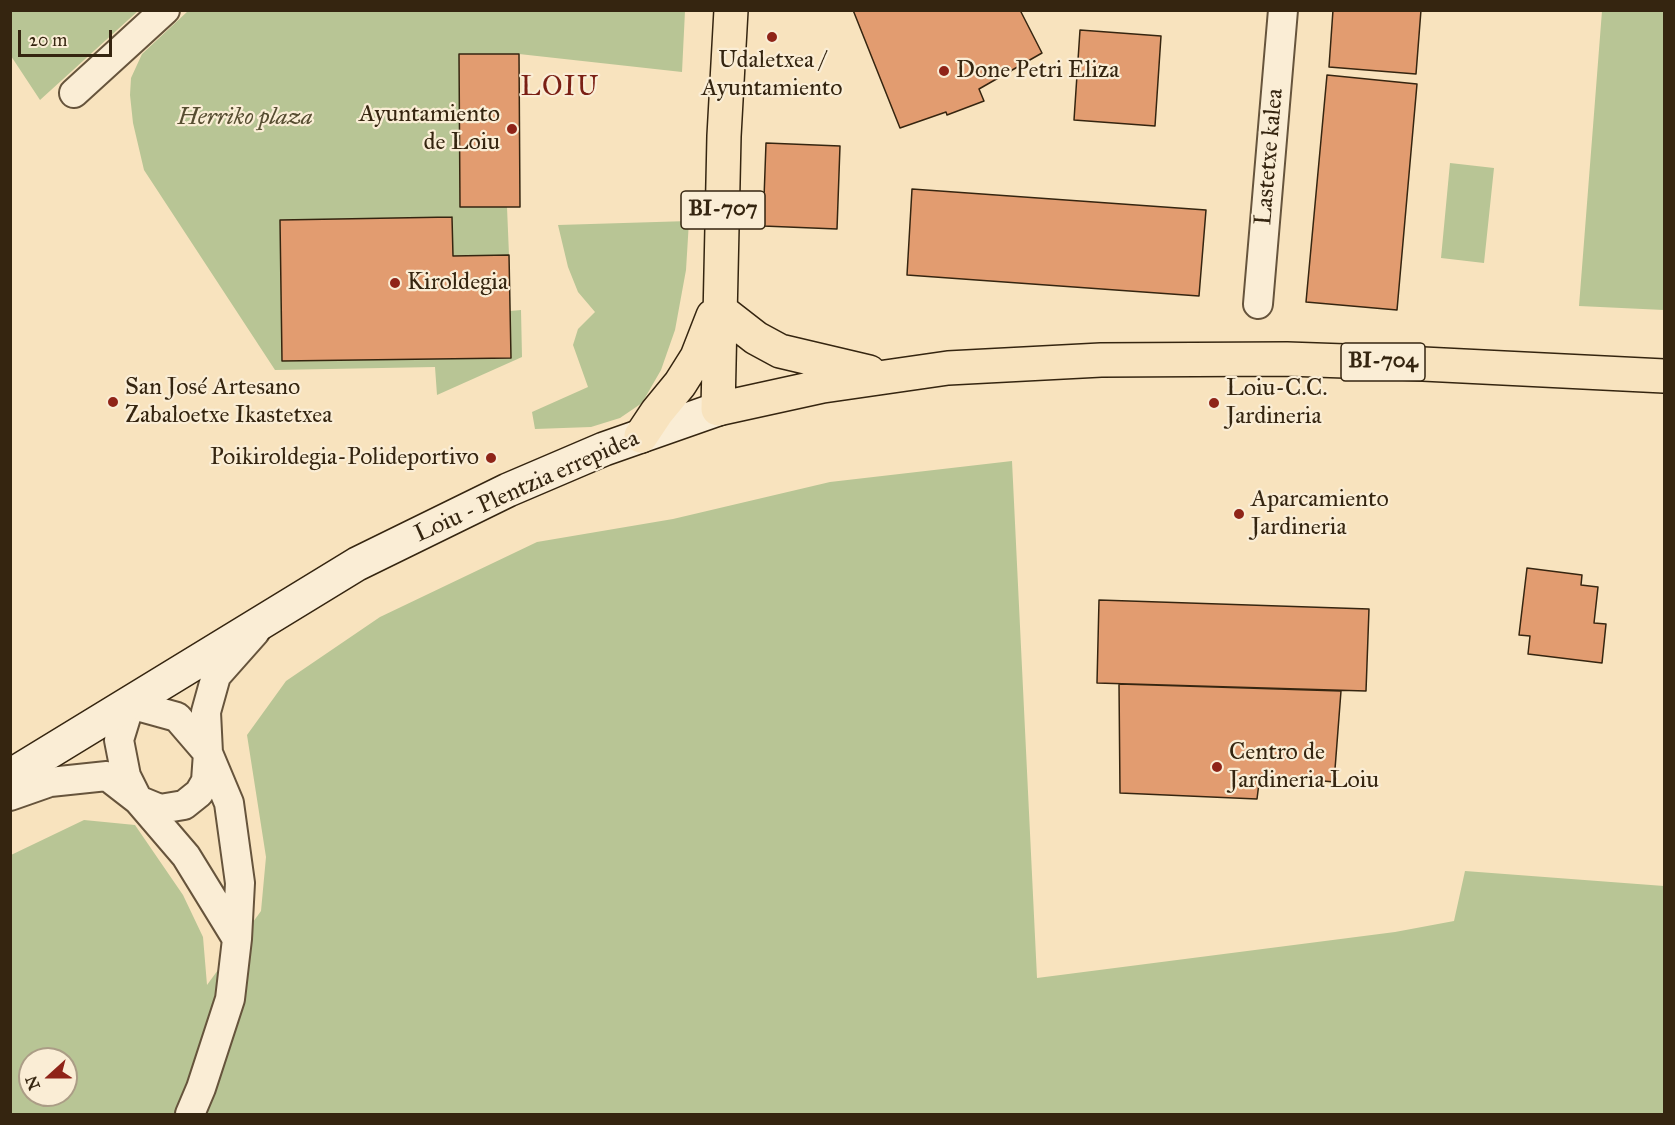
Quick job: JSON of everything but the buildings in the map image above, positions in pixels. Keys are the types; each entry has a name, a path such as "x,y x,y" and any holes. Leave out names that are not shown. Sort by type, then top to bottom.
{"main road":[{"name":"BI-707","path":"718,409 724,136 731,10"},
{"path":"641,436 680,384 696,357 721,304 756,338 780,351 888,377"},
{"name":"Loiu - Plentzia errepidea","path":"10,776 357,564 508,490 604,449 718,409 823,386 948,368 1101,360 1287,359 1665,376"}],"street":[{"path":"74,93 165,10"},
{"name":"Lastetxe kalea","path":"1258,304 1283,10"},
{"path":"189,1114 201,1088 230,999 237,939 240,883 230,803 208,753 177,717 130,704 119,740 126,776 138,800 160,809 184,805 200,794 206,781 208,753 206,712 216,676 268,617"},
{"path":"10,796 50,782 107,776 138,800 186,856 237,939"}],"green space":[{"path":"10,11 138,11 40,100 11,56"},
{"name":"Herriko plaza","path":"188,11 685,11 682,72 519,54 459,54 460,207 507,207 509,255 453,256 452,217 280,220 282,361 510,358 510,311 521,310 522,357 437,395 435,367 275,370 144,170 133,123 131,78 142,54"},
{"path":"1602,11 1664,11 1664,310 1579,306"},
{"path":"1450,163 1494,168 1484,263 1441,258"},
{"path":"689,221 686,270 675,330 661,370 642,403 620,418 591,427 535,429 532,412 588,387 573,345 578,329 595,312 578,292 568,267 558,225"},
{"path":"1012,461 1037,978 1395,932 1454,921 1465,871 1664,886 1664,1114 11,1114 11,855 84,820 135,825 183,895 203,937 207,985 261,911 266,857 247,735 286,681 380,617 537,542 673,519 830,482"}],"place":[{"name":"Udaletxea / Ayuntamiento","path":"772,37"},
{"name":"Done Petri Eliza","path":"944,71"},
{"name":"Ayuntamiento de Loiu","path":"512,129"},
{"name":"Kiroldegia","path":"395,283"},
{"name":"San José Artesano Zabaloetxe Ikastetxea","path":"113,402"},
{"name":"Loiu-C.C. Jardineria","path":"1214,403"},
{"name":"Poikiroldegia-Polideportivo","path":"491,458"},
{"name":"Aparcamiento Jardineria","path":"1239,514"},
{"name":"Centro de Jardineria Loiu","path":"1217,767"}],"district":[{"name":"LOIU","path":"560,88"}]}
